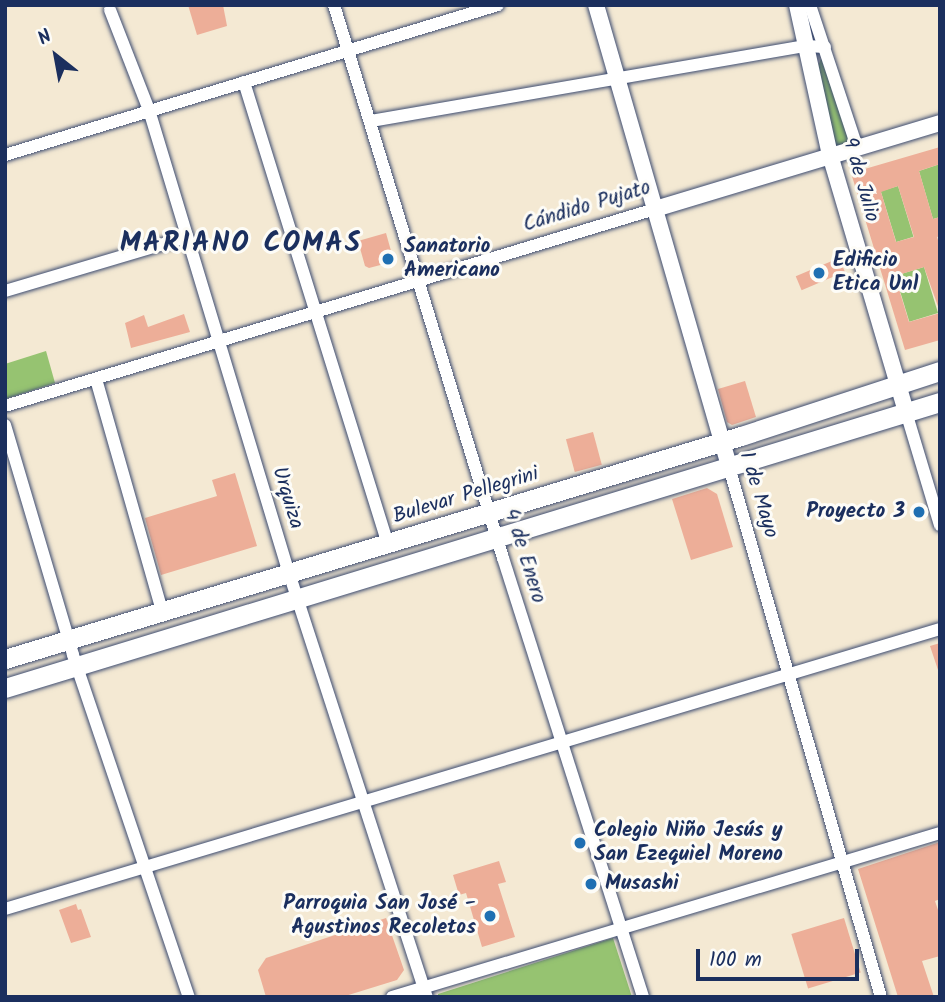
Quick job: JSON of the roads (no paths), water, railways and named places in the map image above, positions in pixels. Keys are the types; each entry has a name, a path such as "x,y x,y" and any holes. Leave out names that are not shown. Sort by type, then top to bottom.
{"main road":[{"name":"1 de Mayo","path":"596,5 729,467"},
{"name":"9 de Julio","path":"797,5 830,155 906,412"},
{"name":"Cándido Pujato","path":"655,209 940,123"},
{"name":"Bulevar Pellegrini","path":"5,659 388,544 940,371"},
{"path":"5,688 940,402"}],"street":[{"name":"4 de Enero","path":"334,5 497,536 643,997"},
{"path":"5,155 498,5"},
{"name":"9 de Julio","path":"810,5 857,147"},
{"name":"Urquiza","path":"110,10 149,110 289,573 425,992"},
{"path":"371,121 806,46 825,47"},
{"path":"244,82 388,544"},
{"name":"Cándido Pujato","path":"5,406 655,209"},
{"path":"5,291 187,237"},
{"path":"96,379 162,610"},
{"name":"9 de Julio","path":"906,412 940,526"},
{"path":"5,425 77,666 189,997"},
{"name":"1 de Mayo","path":"729,467 881,997"},
{"path":"5,909 940,629"},
{"path":"392,997 425,992 622,928 940,833"}],"place":[{"name":"Sanatorio Americano","path":"388,259"},
{"name":"Edificio Etica Unl","path":"819,273"},
{"name":"Proyecto 3","path":"919,512"},
{"name":"Colegio Niño Jesús y San Ezequiel Moreno","path":"580,843"},
{"name":"Musashi","path":"591,884"},
{"name":"Parroquia San José - Agustinos Recoletos","path":"490,916"}],"district":[{"name":"MARIANO COMAS","path":"241,244"}]}
